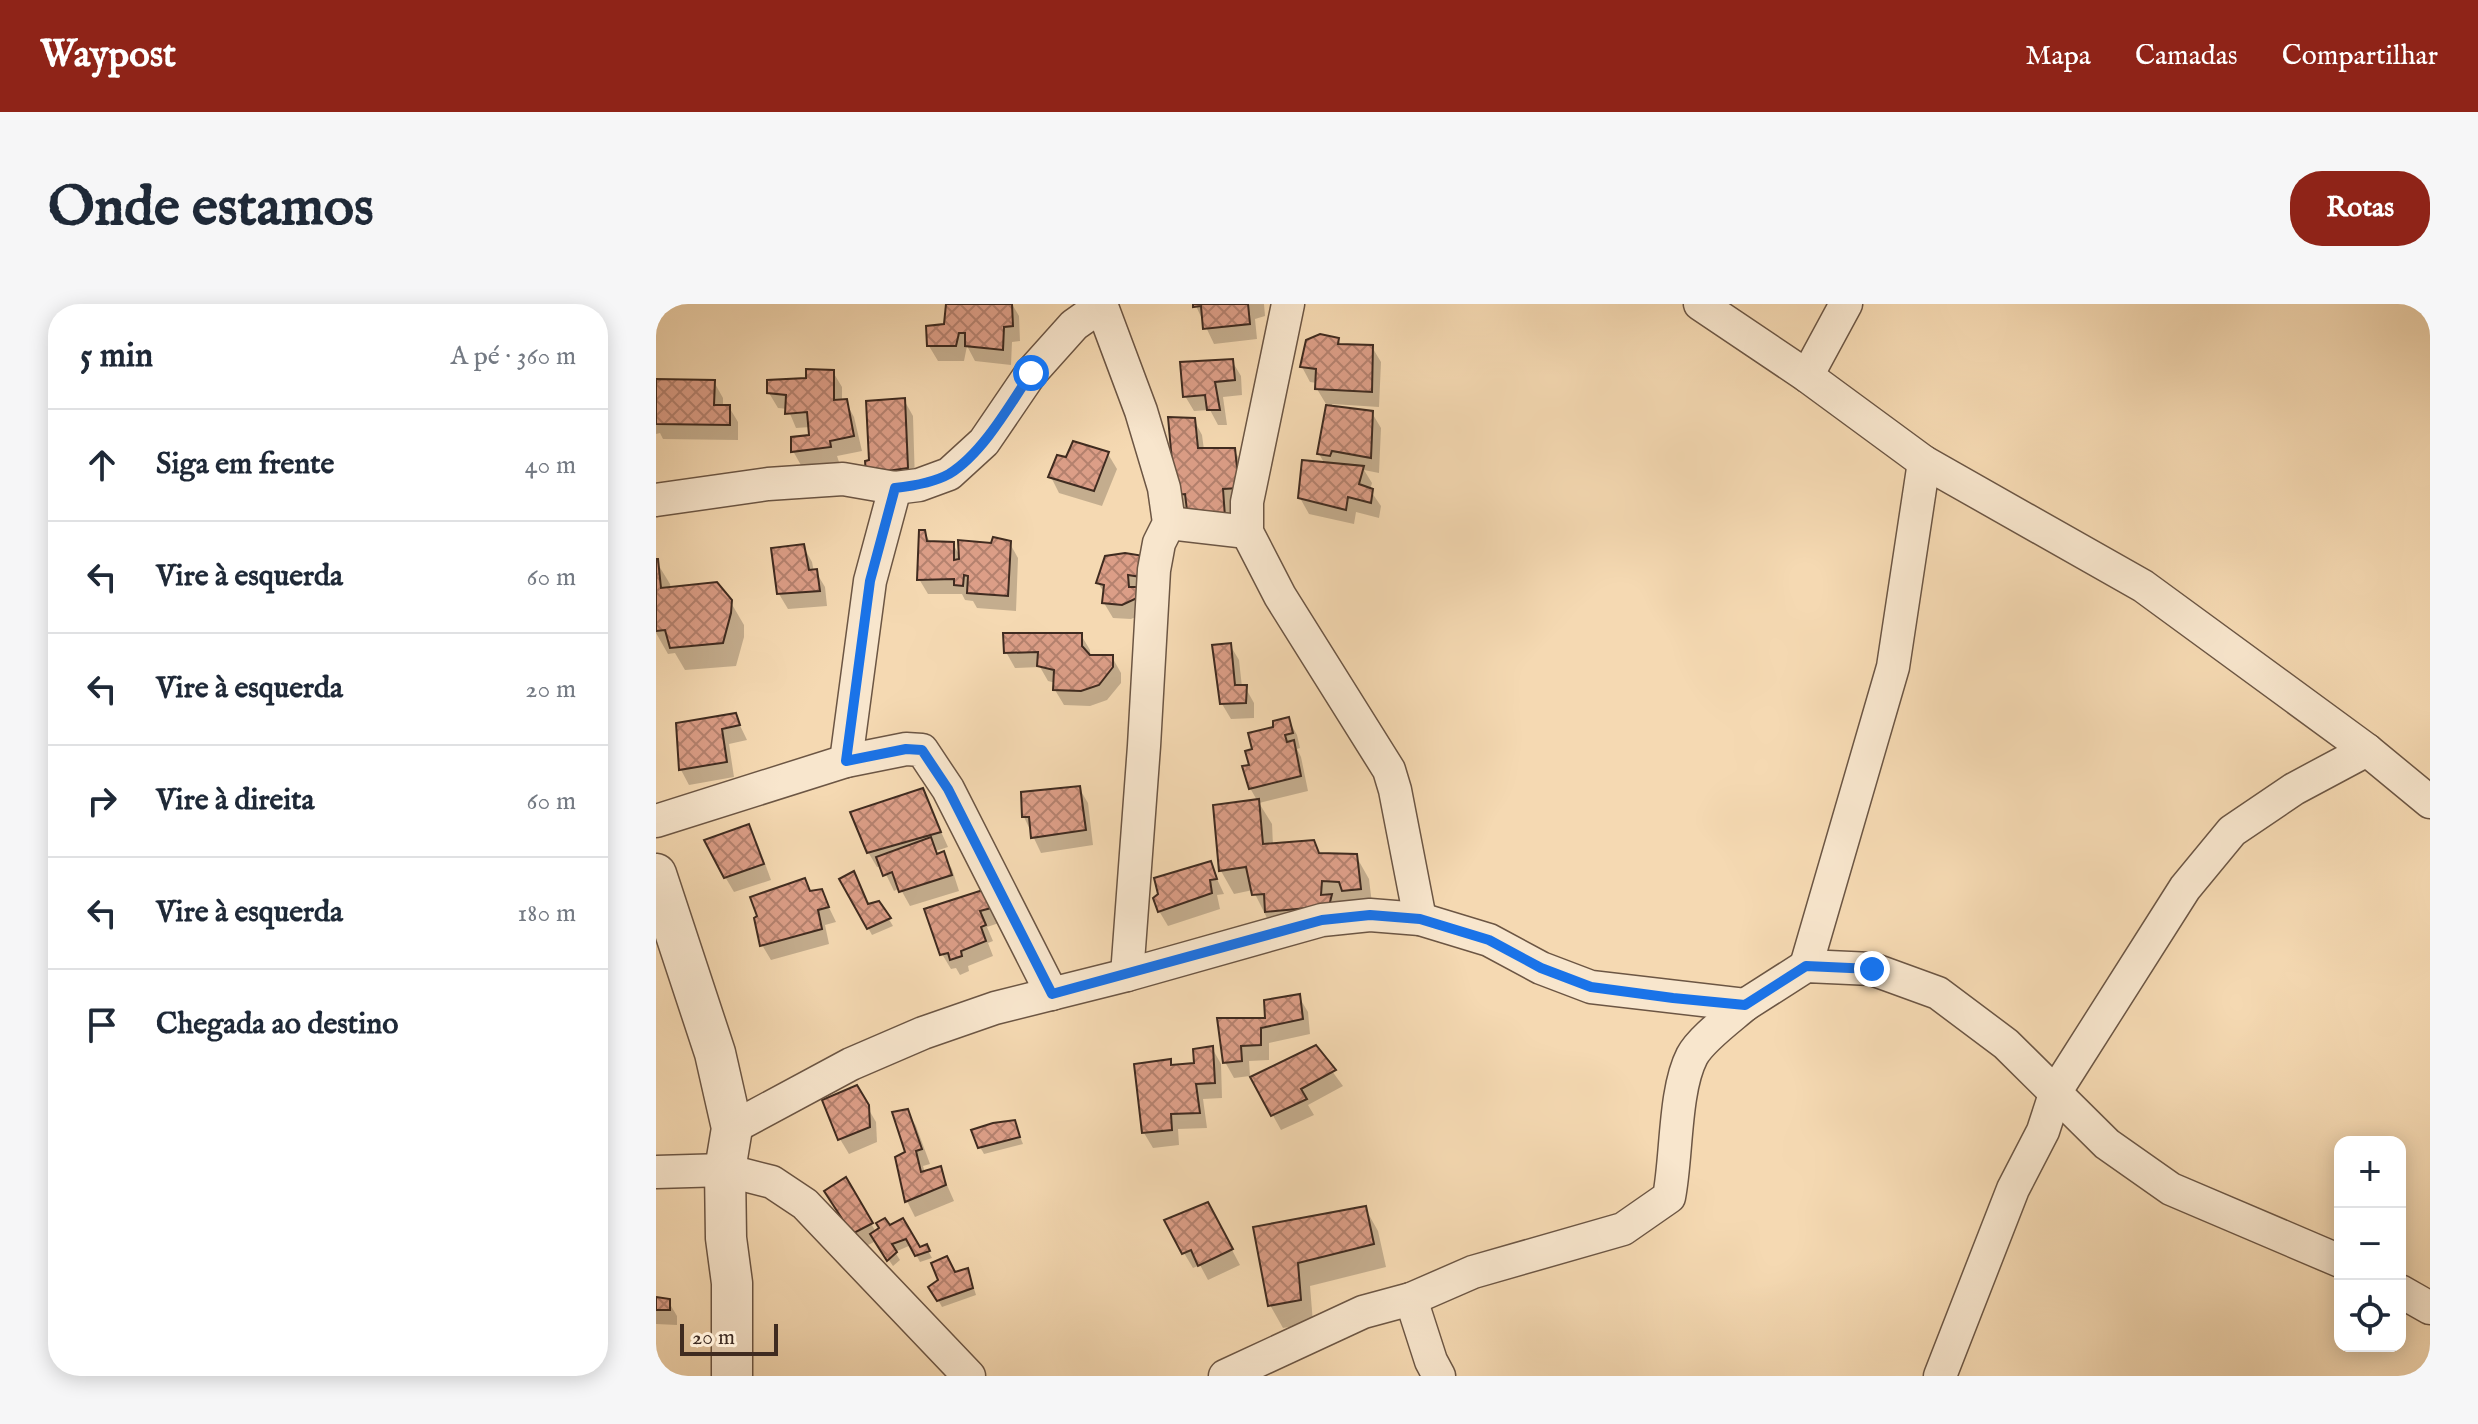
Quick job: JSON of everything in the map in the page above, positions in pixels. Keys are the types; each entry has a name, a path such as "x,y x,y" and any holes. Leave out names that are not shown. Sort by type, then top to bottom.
{"street":[{"path":"1288,304 1250,489 1247,532 1280,596 1389,770 1420,919"},
{"path":"1700,304 1807,376 1924,462 2143,586 2367,750 2430,802"},
{"path":"1807,376 1846,304"},
{"path":"656,500 768,484 843,479 895,488 919,485 949,474 984,442 1031,373 1074,325 1101,305 1146,427 1164,488 1169,523 1159,543 1154,570 1127,975"},
{"path":"1806,966 1893,667 1924,462"},
{"path":"846,761 870,581 895,488"},
{"path":"1169,523 1247,532"},
{"path":"656,821 846,761 906,749 922,750 948,789 1052,994"},
{"path":"1940,1376 2013,1189 2043,1131 2056,1091 2185,888 2232,831 2294,789 2367,750"},
{"path":"656,874 715,1053 732,1128 725,1170 726,1238 732,1283 732,1376"},
{"path":"732,1128 851,1064 923,1033 995,1008 1127,975 1322,920 1370,915 1420,919 1489,940 1541,968 1591,987 1745,1005"},
{"path":"1225,1376 1363,1312 1411,1299 1473,1272 1623,1229 1669,1197 1675,1168 1681,1093 1692,1056 1745,1005 1806,966 1872,969 1938,993 2006,1044 2107,1144 2171,1189 2334,1259"},
{"path":"656,1172 725,1170 772,1182 805,1204 969,1376"},
{"path":"2406,1294 2430,1308"},
{"path":"1411,1299 1439,1376"}],"building":[{"path":"946,304 1012,304 1013,326 1004,327 1003,350 965,346 965,333 959,333 956,346 927,346 926,326 944,324"},
{"path":"1193,304 1248,304 1250,324 1203,329 1201,306 1193,307"},
{"path":"1320,334 1339,338 1338,344 1373,345 1372,392 1315,389 1316,369 1300,367 1306,340"},
{"path":"1233,359 1235,380 1215,382 1220,410 1207,410 1205,395 1183,397 1180,362"},
{"path":"806,369 834,370 834,400 847,399 854,436 830,441 831,447 791,452 791,437 809,435 807,412 785,414 786,395 767,393 767,380 806,378"},
{"path":"656,379 715,380 714,405 730,405 730,425 656,424"},
{"path":"905,398 908,468 866,474 865,461 869,460 866,401"},
{"path":"1326,405 1373,411 1371,458 1332,451 1330,456 1317,454"},
{"path":"1168,417 1195,418 1198,448 1235,448 1239,488 1223,489 1225,517 1188,518 1185,494 1175,495"},
{"path":"1073,441 1109,452 1094,491 1048,477 1057,455 1066,457"},
{"path":"1302,460 1364,466 1359,484 1373,489 1371,503 1348,497 1346,510 1298,498"},
{"path":"919,530 925,530 927,541 954,542 954,560 959,559 958,540 991,543 993,537 1011,541 1008,596 967,593 968,576 964,575 963,586 954,585 954,579 917,580"},
{"path":"804,544 809,570 817,569 820,591 777,594 771,548"},
{"path":"1125,553 1144,556 1147,578 1128,575 1129,587 1139,587 1137,598 1122,605 1102,603 1104,585 1096,583 1105,556"},
{"path":"656,559 661,588 717,582 732,600 723,643 670,648 665,630 656,631"},
{"path":"1003,633 1082,633 1082,646 1090,655 1113,655 1113,667 1099,685 1081,691 1053,690 1054,670 1037,666 1038,652 1004,653"},
{"path":"1231,643 1235,685 1247,685 1246,703 1220,704 1212,645"},
{"path":"736,713 740,725 722,729 727,762 679,770 676,723"},
{"path":"1289,717 1293,733 1285,735 1287,742 1294,740 1301,776 1249,789 1242,766 1249,765 1245,751 1252,749 1248,733 1273,727 1273,721"},
{"path":"1080,786 1086,830 1031,838 1029,817 1022,817 1021,792"},
{"path":"923,788 941,832 867,853 850,812"},
{"path":"1259,799 1263,844 1314,840 1319,853 1357,854 1361,889 1342,891 1339,882 1322,881 1321,895 1332,894 1329,906 1265,912 1264,894 1252,895 1246,867 1219,871 1213,805"},
{"path":"749,824 764,864 724,878 704,840"},
{"path":"931,837 937,854 944,851 952,875 899,892 892,872 883,876 876,857"},
{"path":"1211,861 1217,879 1210,880 1212,893 1158,912 1153,898 1158,894 1154,878"},
{"path":"854,871 868,904 879,901 891,918 867,929 839,879"},
{"path":"805,878 810,891 822,889 829,907 818,910 822,929 760,946 754,918 757,916 750,897"},
{"path":"989,888 995,907 980,911 986,925 981,927 986,941 961,951 962,956 950,960 948,953 940,955 924,909"},
{"path":"1300,994 1303,1019 1261,1028 1261,1045 1241,1046 1242,1061 1223,1063 1217,1018 1265,1018 1264,1000"},
{"path":"1316,1045 1336,1070 1301,1089 1307,1099 1271,1116 1250,1077"},
{"path":"1213,1046 1215,1083 1196,1084 1200,1113 1171,1114 1172,1130 1142,1133 1134,1064 1171,1059 1171,1065 1194,1063 1193,1049"},
{"path":"857,1085 869,1105 870,1127 838,1140 822,1100"},
{"path":"908,1109 922,1149 916,1151 921,1172 941,1166 946,1185 905,1202 895,1157 905,1152 892,1112"},
{"path":"1015,1120 1020,1137 978,1148 971,1130"},
{"path":"846,1177 873,1223 852,1234 824,1191"},
{"path":"1208,1202 1233,1249 1198,1266 1191,1250 1182,1254 1164,1220"},
{"path":"1366,1206 1374,1244 1298,1263 1301,1300 1268,1306 1253,1227"},
{"path":"885,1218 890,1225 903,1218 920,1247 927,1244 930,1251 915,1256 906,1239 892,1244 897,1252 887,1261 870,1234 879,1228 876,1223"},
{"path":"947,1256 955,1272 968,1268 973,1288 937,1301 928,1287 938,1280 931,1263"},
{"path":"656,1297 670,1299 670,1310 656,1310"}],"route":[{"path":"1031,373 984,442 949,474 919,485 895,488 870,581 846,761 906,749 922,750 948,789 1052,994 1322,920 1370,915 1420,919 1489,940 1541,968 1591,987 1673,998 1745,1005 1806,966 1872,969"}]}
